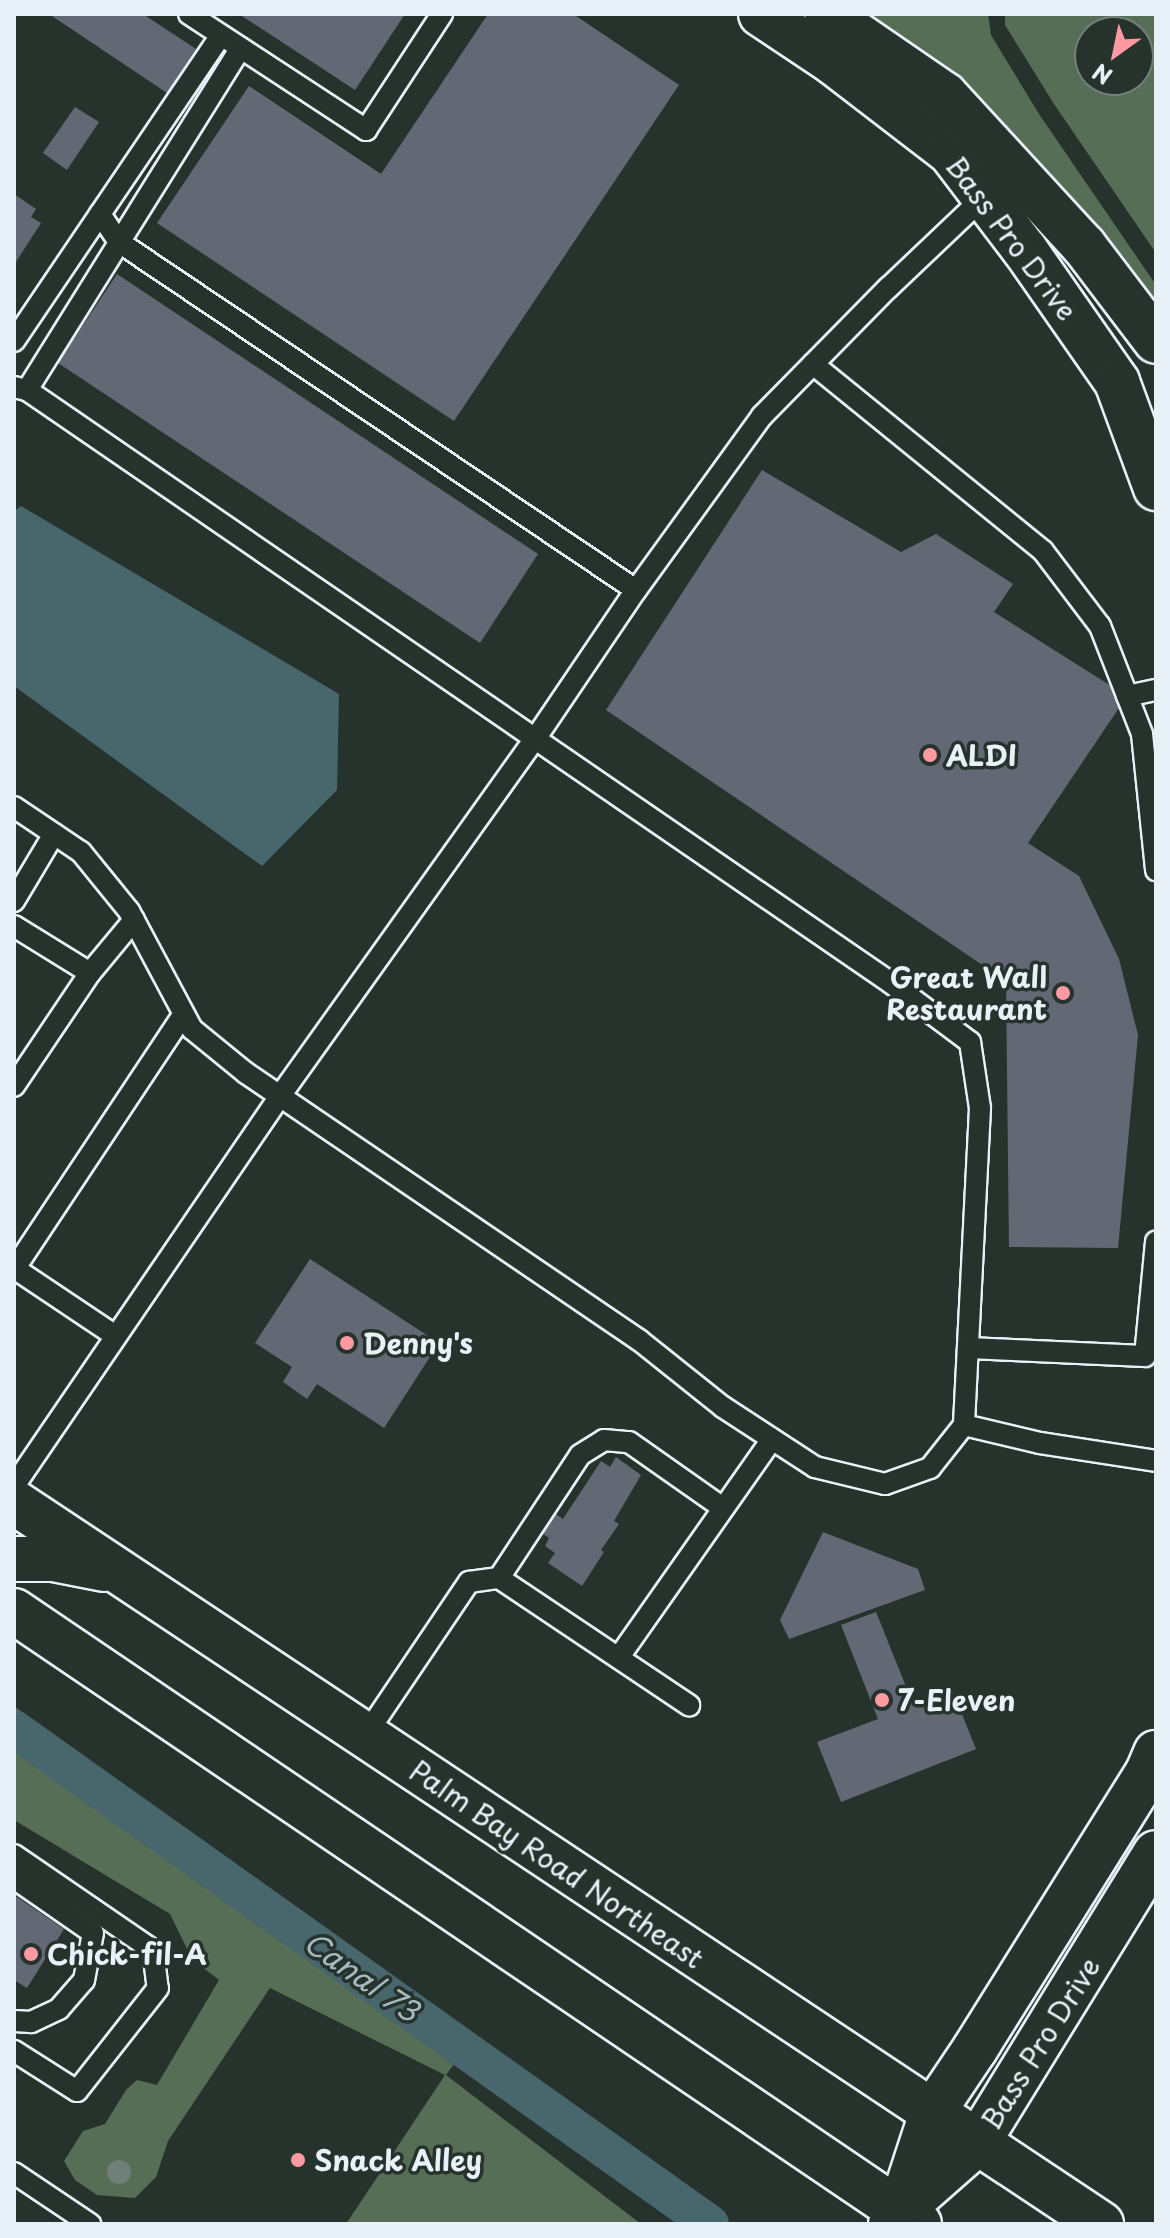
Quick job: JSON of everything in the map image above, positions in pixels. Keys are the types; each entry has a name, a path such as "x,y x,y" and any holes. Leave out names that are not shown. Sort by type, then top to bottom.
{"main road":[{"name":"Bass Pro Drive","path":"761,14 833,62 951,153 997,182 1084,246 1156,341"},
{"name":"Bass Pro Drive","path":"827,14 945,95 1117,382 1156,488"},
{"name":"Palm Bay Road Northeast","path":"14,1502 1101,2224"},
{"path":"14,1559 53,1559 122,1573"},
{"path":"14,1611 903,2220"},
{"name":"Bass Pro Drive","path":"903,2220 932,2113 992,2024 1156,1753"},
{"name":"Bass Pro Drive","path":"903,2220 978,2142 1154,1864"}],"lane":[{"path":"189,14 366,130 442,14"},
{"path":"14,341 221,35"},
{"path":"14,807 81,852 134,920 192,1029 280,1096 639,1340 723,1407 815,1467 885,1484 930,1468 964,1425 980,1108 970,1042 891,983 21,389 119,242 241,48"},
{"path":"14,1486 114,1335 280,1096 762,416 997,182"},
{"path":"100,214 119,242 636,590"},
{"path":"813,364 1043,551 1100,626 1142,734 1156,870"},
{"path":"1127,696 1156,690"},
{"path":"14,901 54,834"},
{"path":"14,1086 90,973 134,920"},
{"path":"14,926 90,973"},
{"path":"114,1335 14,1268 183,1015"},
{"path":"968,1348 1145,1356 1156,1242"},
{"path":"964,1425 1040,1443 1156,1461"},
{"path":"619,1657 772,1439"},
{"path":"499,1578 580,1455 604,1440 629,1442 723,1508"},
{"path":"365,1736 469,1582 499,1578 689,1705"},
{"path":"14,1855 153,1950 158,1988 77,2091 14,2051"},
{"path":"14,1878 93,1933 84,1980 59,2009 31,2022 14,2021"},
{"path":"14,2173 90,2224"}],"green space":[{"path":"988,14 991,35 1039,114 1156,285 1156,307 1038,163 867,16"},
{"path":"1005,14 1156,14 1156,253 1054,104 1005,25"},
{"path":"14,1706 469,2044 446,2075 641,2224 346,2224 445,2075 270,1988 168,2141 156,2177 135,2198 97,2195 75,2180 64,2161 83,2131 105,2124 126,2090 137,2080 157,2085 219,1980 192,1959 170,1914 14,1820"}],"water":[{"path":"21,506 339,694 337,790 262,866 14,686 14,511"}],"building":[{"path":"49,14 143,14 196,49 167,93"},
{"path":"239,14 405,14 355,90"},
{"path":"488,14 573,14 679,85 454,421 157,223 249,86 381,174"},
{"path":"75,107 99,122 67,170 43,153"},
{"path":"14,194 36,209 31,217 41,223 14,265"},
{"path":"117,274 538,554 480,643 58,363"},
{"path":"762,470 901,552 936,534 1013,584 994,612 1127,696 1028,843 1079,876 1119,959 1138,1035 1118,1248 1009,1247 1006,981 606,710"},
{"name":"Denny's","path":"310,1259 439,1343 384,1428 317,1384 307,1399 283,1382 292,1367 255,1343"},
{"path":"616,1457 641,1475 614,1521 619,1524 582,1586 548,1563 555,1553 545,1546 549,1538 539,1531 553,1512 563,1519 601,1461 610,1467"},
{"path":"823,1532 918,1569 925,1590 789,1639 780,1620"},
{"name":"7-Eleven","path":"876,1612 913,1704 952,1689 976,1749 841,1802 817,1742 878,1719 841,1625"},
{"name":"Chick-fil-A","path":"14,1895 64,1929 27,1988 14,1980"}],"waterway":[{"name":"Canal 73","path":"14,1729 710,2224"}],"place":[{"name":"ALDI","path":"930,755"},
{"name":"Great Wall Restaurant","path":"1063,993"},
{"name":"Denny's","path":"347,1343"},
{"name":"7-Eleven","path":"882,1700"},
{"name":"Chick-fil-A","path":"31,1954"},
{"name":"Snack Alley","path":"298,2160"}]}
